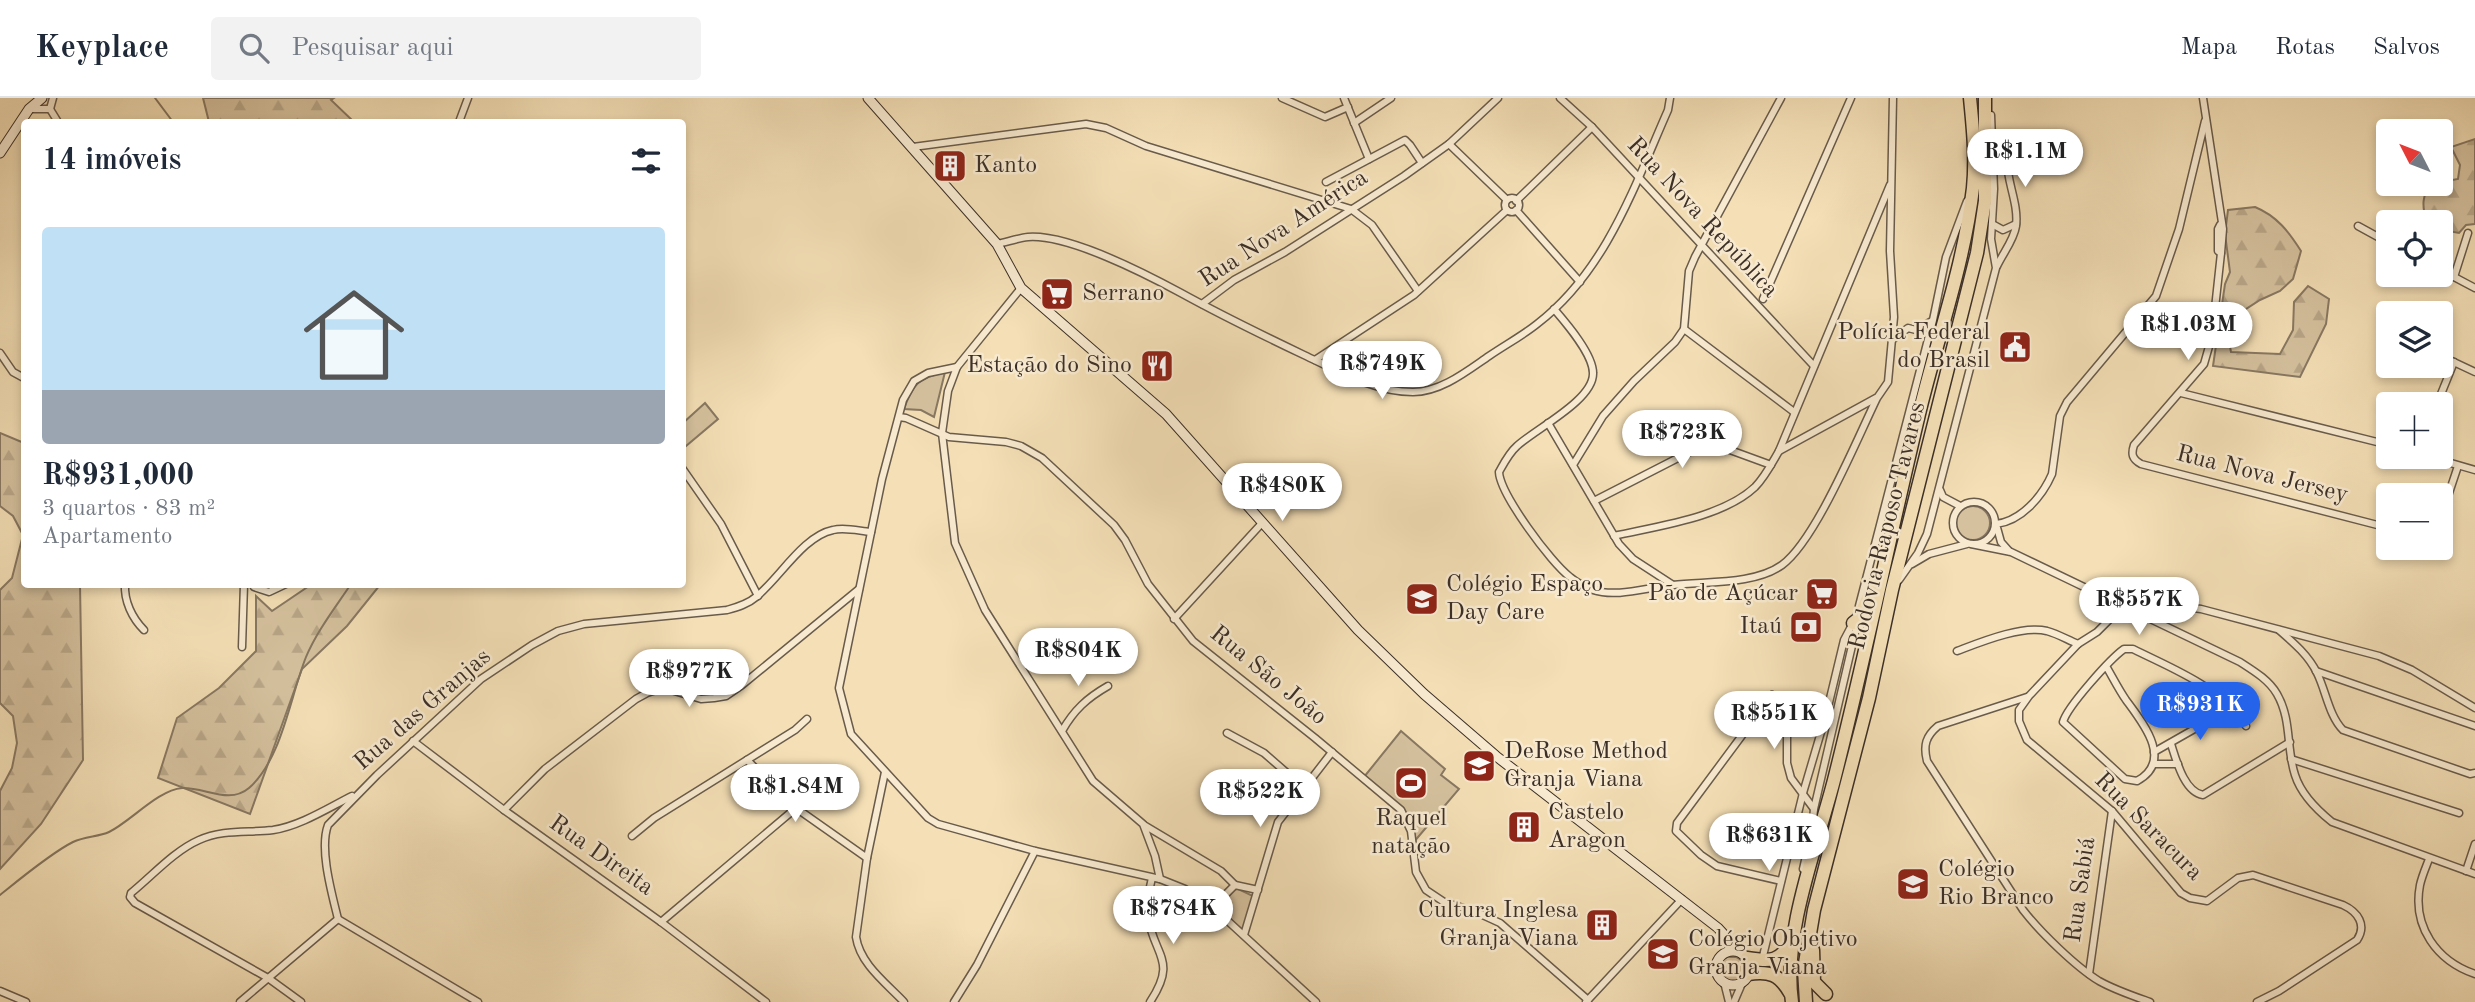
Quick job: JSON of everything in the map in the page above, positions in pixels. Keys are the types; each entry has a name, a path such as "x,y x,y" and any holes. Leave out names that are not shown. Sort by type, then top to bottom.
{"highway":[{"name":"Rodovia Raposo Tavares","path":"1792,998 1794,940 1801,902 1873,620 1920,411 1954,281 1973,186 1975,156 1970,98"},
{"name":"Rodovia Raposo Tavares","path":"1806,1002 1804,969 1814,910 1978,253 1985,201 1987,98"},
{"path":"1856,621 1885,564"},
{"path":"1814,910 1813,977 1816,986 1826,994"},
{"path":"1744,956 1762,960 1778,958 1794,940"},
{"path":"1746,977 1772,973 1781,979 1792,998"}],"main road":[{"path":"22,119 42,98"},
{"path":"868,98 997,244 1020,288 1166,414 1358,631 1424,694 1496,756 1718,928 1744,956 1749,967 1746,977 1734,985 1724,982 1716,969 1718,958 1732,951 1744,956"},
{"path":"0,153 21,121"},
{"path":"1718,928 1722,954"}],"street":[{"path":"53,98 50,109 56,119"},
{"path":"460,119 468,98"},
{"path":"1282,98 1325,117 1348,107"},
{"path":"1344,98 1369,159"},
{"path":"1354,123 1391,98"},
{"name":"Rua Nova América","path":"1498,98 1449,144 1422,163 1285,253 1234,280 1202,304 1229,320 1349,376 1393,389 1414,392 1431,389 1470,369 1537,324 1580,282 1609,240 1668,110 1670,98"},
{"name":"Rua Nova República","path":"1560,98 1592,127 1814,366"},
{"path":"1573,465 1603,416 1634,381 1675,342 1684,329 1689,271 1781,98"},
{"path":"1762,299 1851,98"},
{"path":"1554,309 1578,340 1591,363 1591,383 1578,398 1515,447 1499,472 1510,502 1550,557 1569,577 1597,591 1629,591 1673,584 1728,581 1755,576 1782,565 1816,520 1877,398 1888,382 1894,317 1890,251 1893,98"},
{"path":"1987,98 1994,164 1992,239 1996,268"},
{"path":"2203,98 2220,225 2218,251 2221,253 2212,336 2207,355 2198,372 2181,393 2376,442"},
{"path":"29,109 50,109"},
{"path":"1996,524 2007,523 2023,512 2049,482 2060,416 2067,402 2156,296 2179,229 2205,121"},
{"path":"913,147 1086,124 1106,128 1146,146 1351,209 1372,225 1418,291"},
{"path":"1517,201 1592,127"},
{"path":"1326,182 1405,141 1422,163"},
{"path":"1449,144 1507,200 1517,201"},
{"path":"1892,590 1927,534 1960,398 1996,268 2016,225 2007,172 2007,155"},
{"path":"1615,536 1710,512 1757,485 1779,451 1892,180"},
{"path":"1801,902 1800,880 1856,621 1933,320 1946,257 1973,186"},
{"path":"1507,200 1507,210"},
{"path":"1516,210 1517,201"},
{"path":"1507,210 1516,210"},
{"path":"1315,360 1418,291 1507,210"},
{"path":"1516,210 1580,282"},
{"path":"1992,224 2003,230 2016,225"},
{"path":"2358,226 2376,236"},
{"path":"2468,233 2454,277 2475,288"},
{"path":"997,244 1029,237 1054,241 1136,269 1202,304"},
{"path":"1020,288 957,367 946,402 942,433 955,543 985,610 1093,781 1143,824 1221,871 1235,885 1258,890"},
{"path":"1894,317 1928,340"},
{"path":"1916,330 1933,320"},
{"path":"1892,340 1908,328"},
{"path":"1684,329 1794,412"},
{"path":"0,353 13,372 21,376"},
{"path":"2442,392 2454,362 2475,372"},
{"path":"957,367 928,373 914,381 899,417 882,479 839,688 852,734 928,818 938,824 1160,879 1185,889 1217,911 1314,1001"},
{"name":"Rua Nova Jersey","path":"2181,393 2140,439 2131,453 2136,461 2376,525"},
{"path":"1779,451 1877,398"},
{"name":"Rua São João","path":"899,417 957,438 1006,442 1021,446 1042,458 1114,526 1125,540 1148,584 1194,641 1332,752 1405,816 1412,831 1416,872 1426,890 1444,902 1485,915 1500,923 1587,1001"},
{"path":"1548,423 1615,536 1633,559 1673,584"},
{"path":"1700,426 1711,441 1719,446 1771,465"},
{"path":"1594,501 1711,441"},
{"path":"2453,464 2475,470"},
{"path":"2452,483 2458,466"},
{"path":"686,474 721,524 758,596"},
{"path":"1939,489 1943,496 1960,506"},
{"path":"2011,552 2001,541 1995,517 1987,505 1973,501 1960,506 1953,516 1953,528 1959,538 1970,544 2011,552 2230,656 2268,682 2277,694 2288,724 2294,775 2306,796 2332,822 2475,874"},
{"path":"1174,619 1263,522"},
{"path":"1910,565 1929,554 1978,544 1990,537 1996,524"},
{"name":"Rua das Granjas","path":"338,919 328,867 325,833 328,825 358,793 481,679 558,631 584,624 727,610 747,604 820,535 834,530 871,532"},
{"path":"125,588 131,612 144,630"},
{"path":"242,647 244,588"},
{"path":"259,588 269,592 278,588"},
{"path":"504,810 545,769 636,699 659,689 701,699 726,696 859,589"},
{"path":"2115,603 2144,601 2201,609 2391,660 2475,708"},
{"path":"2115,603 2110,619 2097,632 2078,644 2029,696 1938,726 1930,733 1924,750 1927,761 2023,910 2041,931 2089,974 2112,987 2150,1002"},
{"path":"1762,960 1844,640 1856,621"},
{"path":"1957,651 1980,642 2035,629 2048,631 2078,644"},
{"path":"2278,629 2298,647 2316,671 2337,723 2343,730 2460,771 2475,773"},
{"path":"2106,666 2125,699 2141,719 2154,752 2154,764 2141,779 2129,781 2063,722 2068,711 2106,666 2124,649 2133,649 2204,685 2233,707 2246,726"},
{"path":"2316,671 2475,726"},
{"path":"1062,731 1070,716 1084,700 1108,686"},
{"path":"1782,881 1717,866 1676,831 1677,823 1772,695 1787,731 1789,771 1814,809"},
{"name":"Rua Saracura","path":"2029,696 2020,710 2019,721 2027,740 2112,811 2181,893 2190,898 2207,901 2238,878 2253,875 2343,905 2355,912 2362,927 2357,940 2279,991 2257,1002"},
{"path":"2154,752 2233,707"},
{"path":"1055,718 1070,716"},
{"path":"632,836 654,818 795,730 807,719"},
{"path":"1227,733 1264,753 1303,787"},
{"name":"Rua Direita","path":"413,741 766,1002"},
{"path":"2171,744 2178,764 2193,790 2203,795 2290,743"},
{"path":"1244,935 1278,822 1332,752"},
{"path":"2291,759 2459,813"},
{"path":"747,760 796,808 867,858"},
{"path":"2154,764 2178,764"},
{"path":"885,772 867,858 858,918 858,948 863,959 904,1002"},
{"path":"301,1002 268,978 135,903 131,900 131,893 196,841 239,831 274,830 358,793"},
{"path":"660,922 796,808"},
{"name":"Rua Sabiá","path":"2089,974 2112,811"},
{"path":"1143,824 1160,879"},
{"path":"2466,871 2475,845"},
{"path":"954,1002 977,965 1035,850"},
{"path":"2429,859 2420,885 2419,906 2424,929 2443,958 2460,969 2475,974"},
{"path":"1150,1002 1164,973 1163,959 1149,920 1148,895 1152,877"},
{"path":"1217,911 1226,894 1235,885"},
{"path":"1587,1001 1682,899"},
{"path":"240,1002 338,919 478,1002"},
{"path":"1731,1002 1746,977"},
{"path":"1724,982 1731,1002"},
{"path":"0,991 26,1002"}],"green space":[{"path":"203,98 334,98 331,100 351,119 208,119"},
{"path":"2475,139 2475,224 2466,225 2459,233 2453,232 2453,210 2424,210 2423,205 2424,196 2454,196 2454,180 2458,179 2460,165 2454,153 2454,146"},
{"path":"2255,207 2282,225 2301,251 2293,279 2280,291 2240,313 2227,331 2231,352 2280,354 2293,330 2294,302 2308,286 2329,299 2326,324 2300,377 2213,366 2225,284 2230,272 2225,234 2228,210"},
{"path":"945,372 934,417 921,410 904,409 918,383"},
{"path":"705,403 718,419 686,446 686,420"},
{"path":"0,433 21,442 21,531 13,516 0,506"},
{"path":"1973,506 1985,511 1990,523 1985,535 1973,540 1961,535 1956,523 1961,511"},
{"path":"21,543 21,588 80,588 83,760 41,824 0,869 0,791 12,768 17,743 13,716 0,703 0,590 12,578"},
{"path":"306,588 378,588 347,626 302,669 250,814 158,778 177,718 219,688 256,651 256,596 272,611"},
{"name":"Raquel natação","path":"1401,731 1445,769 1441,775 1459,789 1413,843 1411,823 1407,815 1364,777"},
{"path":"1234,887 1253,896 1244,931 1221,911"},
{"path":"1727,957 1736,957 1748,964 1744,976 1733,984 1724,982 1717,971 1719,962"}],"waterway":[{"path":"155,98 171,119"},
{"path":"0,895 64,847 78,840 109,832 163,794 191,788 233,795 249,788 270,761 310,647 348,588"}],"place":[{"name":"Kanto","path":"950,166"},
{"name":"Serrano","path":"1057,294"},
{"name":"Polícia Federal do Brasil","path":"2015,347"},
{"name":"Estação do Sino","path":"1157,366"},
{"name":"Pão de Açúcar","path":"1822,594"},
{"name":"Colégio Espaço Day Care","path":"1422,599"},
{"name":"Itaú","path":"1806,627"},
{"name":"DeRose Method Granja Viana","path":"1479,766"},
{"name":"Raquel natação","path":"1411,783"},
{"name":"Castelo Aragon","path":"1524,827"},
{"name":"Colégio Rio Branco","path":"1913,884"},
{"name":"Cultura Inglesa Granja Viana","path":"1602,925"},
{"name":"Colégio Objetivo Granja Viana","path":"1663,954"}]}
